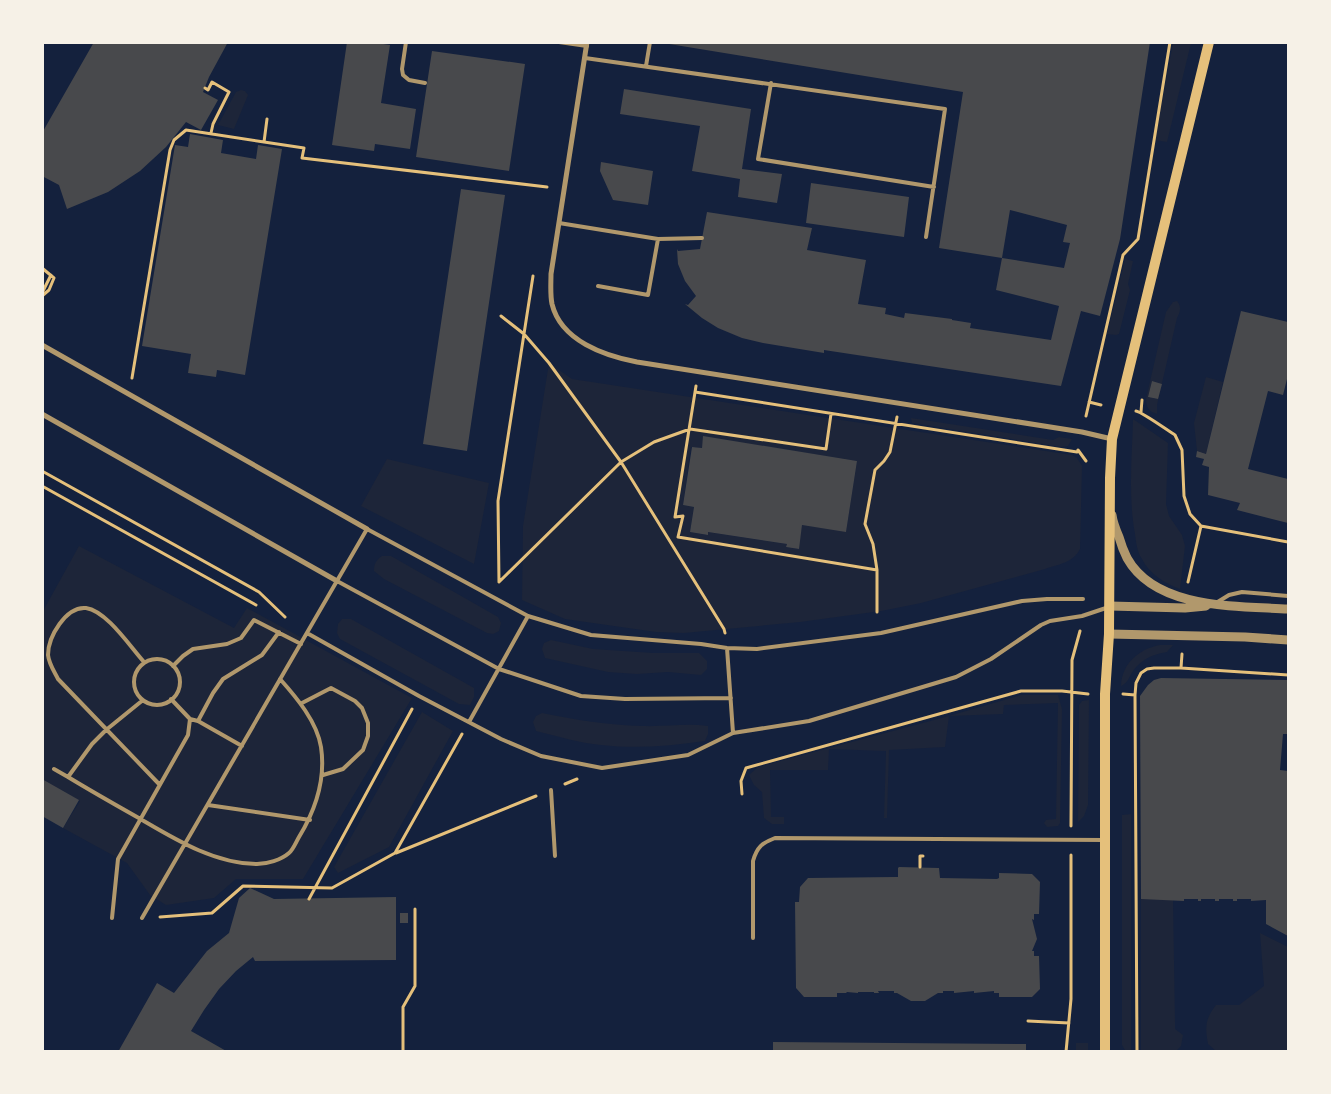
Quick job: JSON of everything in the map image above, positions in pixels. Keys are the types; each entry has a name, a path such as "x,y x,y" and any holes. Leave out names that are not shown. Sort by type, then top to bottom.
{"main road":[{"path":"1105,1052 1105,694 1110,606 1112,439 1209,42"}],"street":[{"path":"587,44 550,292 557,317 570,333 599,352 618,359 1082,432 1112,439"},
{"path":"42,345 368,529"},
{"path":"42,414 337,581"},
{"path":"1110,507 1113,522 1128,560 1152,585 1186,598 1213,604 1288,609"},
{"path":"1110,606 1186,608 1213,604"},
{"path":"1109,634 1245,636 1288,640"}],"lane":[{"path":"406,42 402,69 403,75 409,80 425,82"},
{"path":"559,42 587,44"},
{"path":"646,66 650,42"},
{"path":"585,58 945,109 926,237"},
{"path":"770,83 758,159 934,187"},
{"path":"559,222 658,239 702,238"},
{"path":"598,286 648,295 658,239"},
{"path":"142,918 368,529 528,616 591,635 757,649 881,633 1022,601 1083,599"},
{"path":"337,581 499,669 581,696 731,698"},
{"path":"1213,604 1229,595 1242,592 1288,596"},
{"path":"307,633 419,696 502,739 541,756 602,768 688,755 733,732 809,721 956,677 991,659 1041,624 1082,616 1110,606"},
{"path":"144,662 109,622 96,612 85,608 72,612 62,620 50,642 48,655 50,666 68,690 159,784"},
{"path":"469,722 528,616"},
{"path":"173,666 193,649 228,644 241,638 254,620 300,644"},
{"path":"198,721 223,679 262,655 279,632"},
{"path":"728,648 733,732"},
{"path":"151,659 160,659 173,666 177,672 179,687 171,699 158,704 143,700 135,688 134,681 135,674 144,662 151,659"},
{"path":"54,770 185,844 224,860 258,864 272,862 290,853 310,820 318,799 323,775 321,746 302,703 280,679"},
{"path":"302,703 331,688 355,701 362,708 368,723 368,736 362,750 343,769 323,775"},
{"path":"171,699 190,719 198,721 242,746"},
{"path":"68,777 92,744 143,700"},
{"path":"112,918 118,859 188,735 190,719"},
{"path":"551,790 555,856"},
{"path":"208,805 310,820"},
{"path":"753,938 753,861 756,850 763,842 775,838 1104,840"}],"path":[{"path":"1085,420 1123,255 1138,239 1170,42"},
{"path":"205,88 208,90 212,82 229,92 212,124 211,133"},
{"path":"264,142 267,118"},
{"path":"128,394 136,357 170,150 174,140 186,130 304,148 302,158 547,187"},
{"path":"546,197 548,178"},
{"path":"42,268 54,278 42,295"},
{"path":"499,583 498,501 534,274"},
{"path":"501,316 524,334 549,363 621,462 724,629 728,648"},
{"path":"698,372 674,516 683,516 678,537 877,570"},
{"path":"695,392 1077,452 1086,461"},
{"path":"1089,402 1101,405"},
{"path":"878,612 877,570 873,544 865,524 875,470 890,452 895,424 902,404"},
{"path":"1135,411 1141,412 1146,418 1175,435 1178,440 1182,450 1184,496 1190,514 1201,526 1288,542"},
{"path":"492,597 499,583 621,462 654,442 690,428 826,449 831,414"},
{"path":"1077,452 1079,443"},
{"path":"42,471 259,592 286,620 277,616"},
{"path":"42,486 260,607"},
{"path":"1187,588 1201,526"},
{"path":"1181,668 1182,646"},
{"path":"1137,1052 1135,695 1138,678 1147,669 1181,668 1288,675"},
{"path":"742,794 741,781 746,768 1021,691 1056,691 1088,694"},
{"path":"1121,694 1135,695"},
{"path":"309,899 409,714"},
{"path":"395,853 469,722"},
{"path":"142,918 212,913 244,886 332,888 395,853 602,768"},
{"path":"403,1052 403,1007 415,986 415,909"},
{"path":"1028,1021 1069,1023"}],"shaded area":[{"path":"1173,43 1191,43 1167,142 1155,140"},
{"path":"245,91 248,95 234,129 218,125 236,92"},
{"path":"1125,259 1133,261 1128,284 1130,290 1119,334 1107,334"},
{"path":"1177,301 1180,305 1180,310 1162,384 1152,381 1148,397 1157,399 1161,386 1157,414 1148,409 1146,399 1166,312 1173,302"},
{"path":"549,363 572,379 1072,455 1077,458 1082,466 1080,549 1070,560 1045,569 921,603 881,611 800,622 684,633 656,632 565,619 522,600 523,526","holes":["704,437 857,461 846,531 802,525 798,549 786,547 787,544 708,532 707,535 690,532 694,507 683,505 691,447 702,448"]},
{"path":"1206,377 1223,382 1206,454 1197,451 1194,423"},
{"path":"911,418 1053,440 1059,437 1072,439 1068,446 1061,447 912,423"},
{"path":"1133,419 1168,443 1166,504 1169,516 1182,535 1185,546 1180,589 1153,574 1140,556 1136,544 1131,491"},
{"path":"387,459 489,483 474,564 361,506"},
{"path":"79,546 234,628 247,608 412,698 303,879 236,879 214,898 166,905 150,895 127,863 63,828 80,801 43,780 43,611"},
{"path":"382,556 391,556 498,617 501,623 499,631 493,634 487,633 384,579 374,571 376,562"},
{"path":"342,619 351,619 474,688 474,697 470,705 459,704 340,639 337,633 338,624"},
{"path":"551,640 593,649 653,653 699,653 707,661 707,669 701,675 668,672 637,674 608,672 545,658 542,649 544,643"},
{"path":"1160,645 1173,645 1167,652 1152,656 1140,663 1127,682 1121,686 1125,670 1133,658 1145,650"},
{"path":"1021,695 1058,695 1062,709 1060,823 1058,826 1047,827 1044,823 1046,820 1056,819 1058,703 1004,705 1003,714 949,716"},
{"path":"1089,700 1088,805 1084,816 1078,822 1079,705 1082,701"},
{"path":"422,712 453,731 389,847 338,873 334,867"},
{"path":"542,713 616,725 708,726 708,734 705,741 666,746 627,747 593,744 536,731 533,722 536,716"},
{"path":"949,716 945,747 889,750 887,818 884,818 886,751 829,749 828,770 770,770 771,817 784,817 784,824 772,824 764,818 762,792 754,785 749,775 758,767"},
{"path":"1131,814 1131,1051 1126,1052 1122,1045 1122,815"},
{"path":"1141,899 1173,899 1175,1029 1183,1035 1181,1046 1176,1051 1141,1051"},
{"path":"1260,933 1288,947 1288,1051 1216,1051 1208,1044 1206,1028 1208,1019 1216,1005 1239,1005 1264,986"},
{"path":"1076,1043 1088,1043 1088,1051 1076,1051"}],"building":[{"path":"94,42 228,42 203,92 218,100 201,130 186,122 166,147 140,171 108,192 67,209 59,185 42,176 42,133"},
{"path":"347,42 370,42 390,45 381,103 416,109 410,149 375,144 374,151 332,145"},
{"path":"657,42 1150,42 1120,239 1100,316 1081,311 1061,386 824,350 824,353 763,343 742,338 718,328 685,304 688,305 696,296 685,281 678,264 677,249 678,251 700,249 707,212 812,228 807,250 866,260 858,304 886,308 885,314 904,318 905,313 952,319 971,323 970,328 1051,340 1059,306 996,290 1002,258 939,248 963,92","holes":["1010,210 1067,225 1063,242 1070,243 1064,268 1002,258"]},
{"path":"432,51 525,64 509,171 416,157"},
{"path":"624,89 751,109 742,169 782,174 777,203 738,197 740,179 692,171 700,126 620,114"},
{"path":"190,134 223,140 221,153 256,159 258,145 282,149 245,375 217,370 216,377 188,373 191,354 142,346 175,145 188,147"},
{"path":"601,162 653,171 648,205 613,200 600,171"},
{"path":"811,183 909,197 904,237 806,223"},
{"path":"461,189 505,195 467,451 423,444"},
{"path":"1241,311 1288,322 1288,375 1283,395 1268,391 1248,469 1288,479 1288,523 1237,510 1240,503 1208,495 1209,467 1202,465 1204,459 1196,457 1197,451 1206,454"},
{"path":"1152,381 1162,384 1158,399 1148,397"},
{"path":"703,436 857,461 846,532 802,525 799,549 786,547 787,544 708,532 708,535 690,532 694,507 683,505 692,447 702,448"},
{"path":"1161,678 1288,680 1288,734 1283,734 1280,770 1288,771 1288,936 1266,924 1266,900 1251,901 1251,899 1237,899 1237,901 1233,901 1233,899 1219,899 1219,901 1215,901 1215,899 1201,899 1201,901 1198,901 1198,899 1184,899 1184,901 1141,899 1140,696 1148,685 1154,680"},
{"path":"42,779 79,800 63,828 42,816"},
{"path":"899,867 939,868 940,878 997,879 999,878 999,873 1032,874 1040,882 1039,914 1034,914 1034,920 1032,919 1037,939 1032,951 1034,951 1034,956 1039,956 1040,989 1032,997 999,997 999,993 994,993 994,991 954,993 954,991 943,991 943,993 938,993 925,1001 911,1001 894,993 894,991 837,993 837,997 804,997 796,988 795,902 799,902 800,887 808,878 898,877"},
{"path":"250,888 274,899 396,897 396,960 255,961 253,957 219,989 191,1031 228,1052 118,1052 157,983 174,993 207,951 229,933 239,898"},
{"path":"400,913 408,913 408,923 400,923"},
{"path":"773,1042 1026,1044 1026,1052 773,1052"}]}
